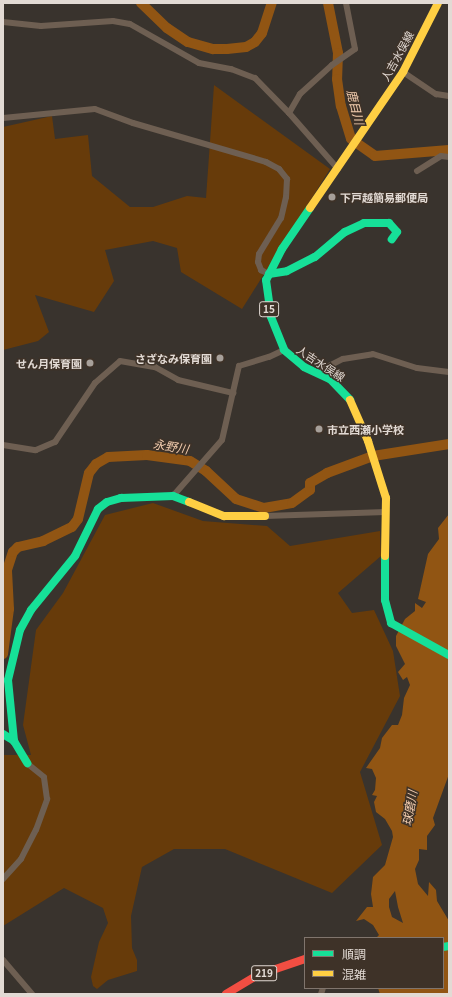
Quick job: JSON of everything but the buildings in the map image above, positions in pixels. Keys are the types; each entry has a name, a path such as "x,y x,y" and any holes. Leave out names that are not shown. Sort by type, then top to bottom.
{"main road":[{"name":"人吉水俣線","path":"438,3 403,72 366,129 282,249 268,274 267,301 284,350 304,367 330,379 345,393 371,449 386,498 385,600 391,623 397,628 449,654"},
{"path":"268,274 287,271 315,257 345,232 364,223 389,223 397,232 392,239"},
{"path":"14,741 8,680 20,630 31,610 75,556 92,520 103,506 121,498 174,496 224,516 250,518 266,516"},
{"path":"3,734 14,741 28,763"},
{"name":"219","path":"226,994 258,975 304,959"}],"street":[{"path":"289,113 300,94 332,64 354,49 346,3"},
{"path":"3,22 41,26 113,21 130,24 199,63 231,69 255,78 289,113 338,169"},
{"path":"403,72 436,94 449,96"},
{"path":"3,118 95,109 133,123 266,162 279,169 287,179 286,197 281,218 259,254 258,262 261,270 268,274"},
{"path":"417,171 441,156 449,157"},
{"path":"174,496 222,440 239,366 269,357 284,350"},
{"path":"320,374 325,368 343,359 373,354 417,368 449,372"},
{"path":"3,445 36,450 56,442 95,383 120,361 155,368 178,380 233,393"},
{"path":"266,516 386,512"},
{"path":"3,879 21,859 36,830 47,799 44,777 28,763"},
{"path":"3,960 32,994"}],"shaded area":[{"path":"214,85 330,169 242,309 181,272 177,248 153,241 105,250 114,281 94,312 35,295 49,332 38,341 3,350 3,127 52,116 55,139 88,135 92,176 130,207 153,207 187,196 206,198"},
{"path":"153,503 203,521 267,526 290,546 380,531 381,556 338,593 352,613 374,610 393,651 400,696 360,772 382,845 332,893 225,849 174,849 142,867 131,916 132,948 137,960 137,971 108,980 97,989 93,986 91,977 99,942 108,923 103,908 64,888 3,926 3,755 31,755 23,725 36,630 63,593 105,515"}],"water":[{"name":"球磨川","path":"449,514 449,774 433,818 435,825 427,836 427,850 419,849 419,860 415,869 418,884 428,896 429,882 436,890 437,901 449,921 449,994 380,994 378,989 444,989 444,937 377,937 379,935 373,925 364,919 356,921 367,907 373,907 371,894 373,877 385,865 393,837 392,831 385,819 376,812 374,802 377,796 372,795 375,790 376,778 372,769 366,768 380,748 382,738 392,725 398,725 402,715 404,698 410,685 407,677 403,680 398,672 405,664 396,646 396,636 405,619 415,611 415,603 422,608 426,602 418,599 428,554 439,539 438,528","holes":["395,891 403,923 392,917 389,907 389,899"]}],"waterway":[{"name":"鹿目川","path":"141,3 167,28 188,42 213,49 246,47 255,42 262,33 272,3"},
{"name":"鹿目川","path":"328,3 338,53 337,79 341,106 351,139 375,156 449,150"},
{"name":"永野川","path":"3,654 9,609 7,570 13,552 18,547 43,541 72,527 78,519 89,473 96,464 108,457 147,455 190,461 206,471 236,499 264,508 292,503 310,490 310,483 327,473 373,456 449,444"}],"traffic: fast":[{"path":"310,208 282,249 266,280 271,317 284,350 304,367 330,379 350,400"},
{"path":"269,274 287,271 315,257 345,232 364,223 389,223 397,232 392,239"},
{"path":"14,741 8,680 20,630 31,610 75,556 98,509 107,502 121,498 173,496 189,502"},
{"path":"385,556 385,600 391,623 449,655"},
{"path":"3,734 14,741 27,763"},
{"path":"444,947 449,946"}],"traffic: slow":[{"path":"310,208 403,72 438,3"},
{"path":"350,400 368,441 386,498 385,556"},
{"path":"189,502 224,516 265,516"}],"traffic: jam":[{"path":"226,994 258,975 304,959"}],"place":[{"name":"下戸越簡易郵便局","path":"332,197"},
{"name":"さざなみ保育園","path":"220,358"},
{"name":"せん月保育園","path":"90,363"},
{"name":"市立西瀬小学校","path":"319,429"}]}
